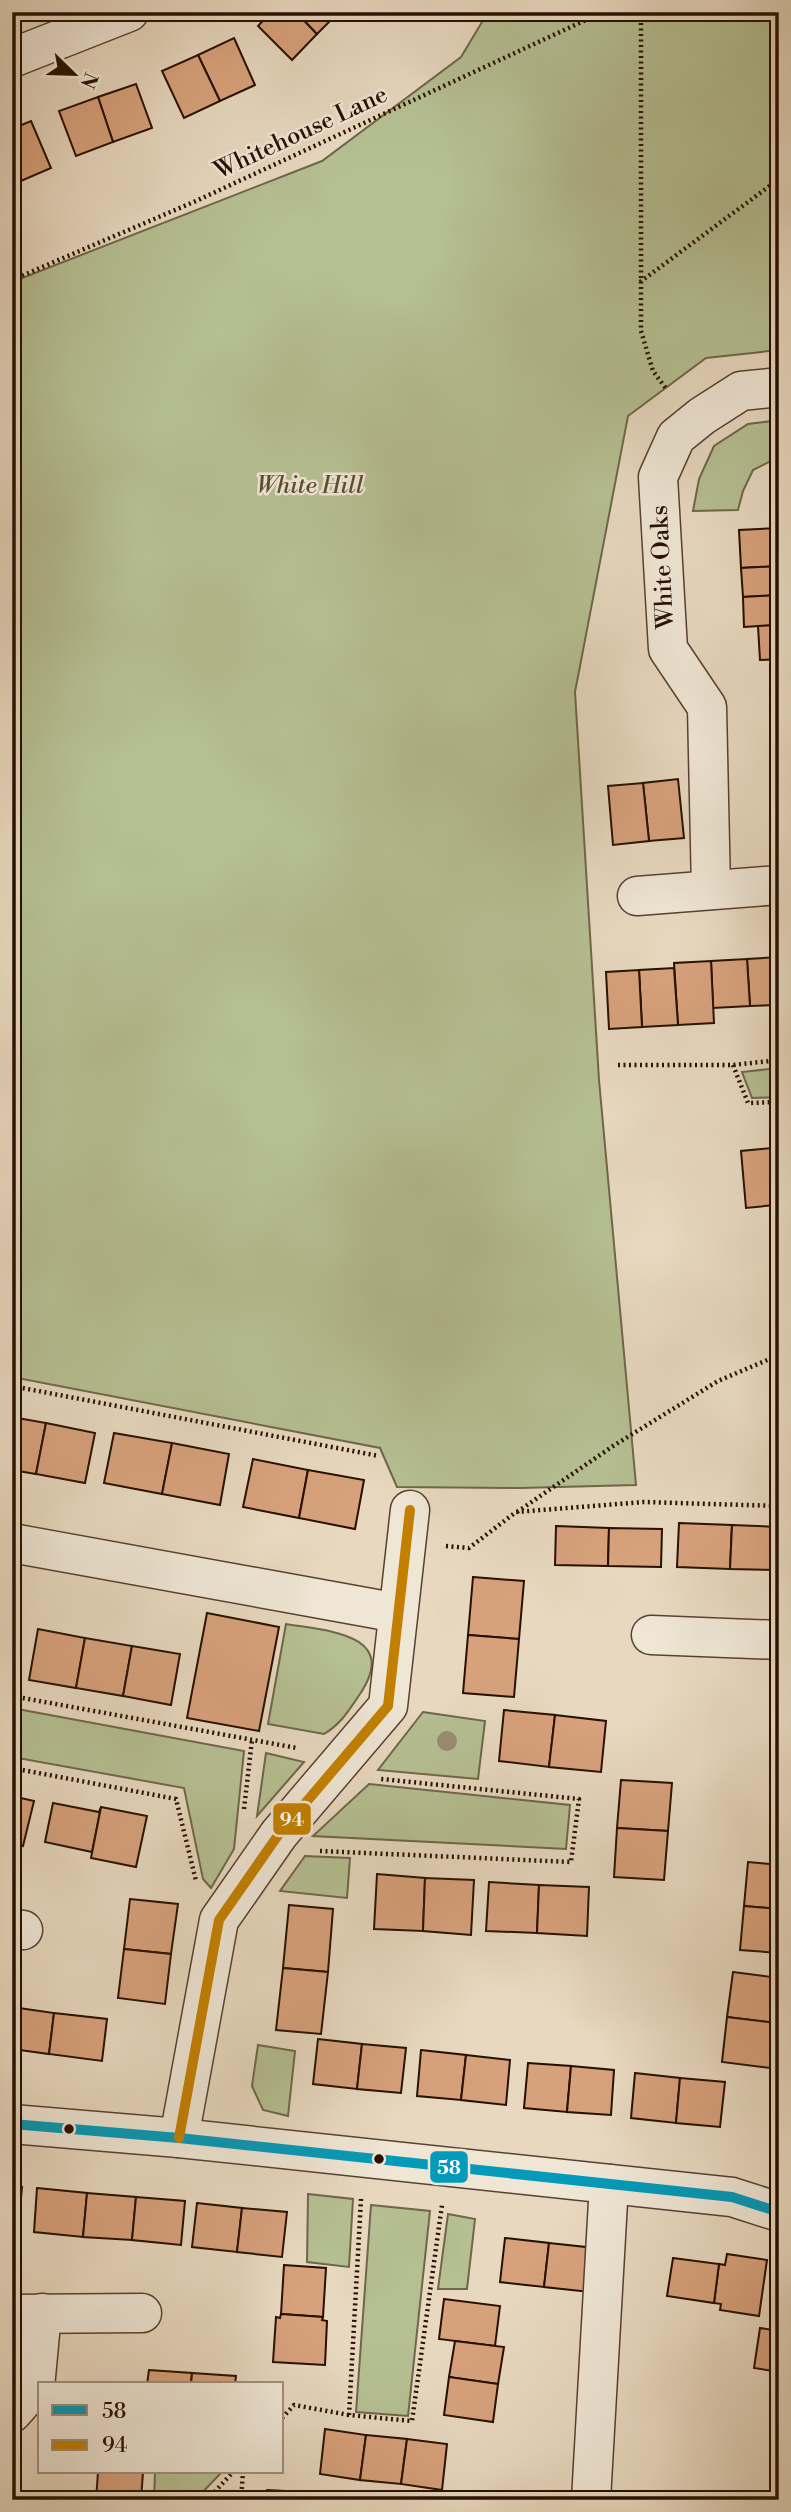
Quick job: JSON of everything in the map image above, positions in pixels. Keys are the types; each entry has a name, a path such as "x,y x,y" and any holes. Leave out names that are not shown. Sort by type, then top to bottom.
{"street":[{"path":"12,58 129,12"},
{"name":"White Oaks","path":"711,890 707,707 668,649 658,477 676,438 692,425 741,391 779,387"},
{"path":"637,896 779,885"},
{"path":"179,2138 219,1920 269,1849 387,1706 408,1526"},
{"path":"12,1543 398,1613"},
{"path":"651,1635 779,1640"},
{"path":"12,2124 179,2138 732,2197 779,2212"},
{"path":"591,2500 610,2184"},
{"path":"12,2413 35,2387 27,2314 142,2313"}],"path":[{"name":"Whitehouse Lane","path":"12,280 196,201 603,12"},
{"path":"641,12 641,331 653,370 692,425"},
{"path":"640,282 779,179"},
{"path":"618,1065 733,1065 779,1060"},
{"path":"733,1065 748,1103 779,1102"},
{"path":"408,1526 469,1548 516,1512 613,1446 718,1381 779,1354"},
{"path":"12,1386 379,1456"},
{"path":"516,1512 644,1502 779,1506"},
{"path":"12,1696 345,1757 370,1778 579,1800 571,1862 239,1848 252,1740"},
{"path":"12,1768 176,1799 199,1894 219,1920"},
{"path":"348,2416 363,2157"},
{"path":"284,2416 294,2405 348,2416 412,2421 447,2166"},
{"path":"207,2500 231,2474"},
{"path":"241,2500 243,2474"}],"green space":[{"name":"White Hill","path":"488,12 779,12 779,350 706,358 628,416 575,692 599,1080 636,1485 397,1487 380,1448 12,1377 12,282 322,161 461,57"},
{"path":"779,420 779,457 753,470 738,510 693,511 699,479 714,446 748,424"},
{"path":"779,1068 779,1097 752,1098 742,1072"},
{"path":"286,1624 321,1629 354,1639 365,1647 371,1659 370,1674 360,1694 340,1721 324,1734 268,1724"},
{"path":"12,1708 244,1751 234,1849 211,1888 203,1879 184,1788 12,1757"},
{"path":"423,1712 485,1721 478,1779 378,1770"},
{"path":"266,1753 304,1762 257,1816"},
{"path":"369,1784 570,1805 566,1849 313,1836"},
{"path":"305,1856 350,1858 347,1898 280,1891"},
{"path":"258,2045 295,2051 288,2116 263,2110 252,2086"},
{"path":"308,2194 353,2199 349,2267 307,2262"},
{"path":"371,2205 430,2211 408,2416 356,2412"},
{"path":"448,2214 475,2219 467,2289 438,2289"},
{"path":"155,2474 220,2474 195,2500 154,2500"}],"building":[{"path":"271,12 296,12 317,34 292,60 258,26"},
{"path":"296,12 339,12 317,34"},
{"path":"234,38 255,85 220,101 198,55"},
{"path":"198,55 220,101 184,118 162,71"},
{"path":"136,84 152,128 113,142 98,97"},
{"path":"98,97 113,142 76,156 59,111"},
{"path":"31,121 51,168 14,184 12,129"},
{"path":"779,528 779,566 741,568 739,530"},
{"path":"779,566 779,595 743,597 741,568"},
{"path":"779,595 779,625 744,627 743,597"},
{"path":"779,625 779,659 760,660 758,626"},
{"path":"678,779 684,838 649,841 643,783"},
{"path":"643,783 649,841 613,845 608,786"},
{"path":"779,957 779,1005 750,1006 747,959"},
{"path":"747,959 750,1006 713,1008 711,961"},
{"path":"711,961 714,1023 678,1025 674,963"},
{"path":"674,968 678,1025 642,1027 639,970"},
{"path":"639,970 642,1027 609,1029 606,972"},
{"path":"771,1148 775,1205 746,1208 741,1151"},
{"path":"771,1148 779,1148 779,1205 775,1205"},
{"path":"12,1417 46,1423 36,1474 12,1470"},
{"path":"46,1423 95,1433 85,1483 36,1474"},
{"path":"114,1433 172,1443 162,1494 104,1483"},
{"path":"172,1443 229,1454 220,1505 162,1494"},
{"path":"253,1459 308,1470 299,1518 243,1507"},
{"path":"308,1470 364,1480 355,1529 299,1518"},
{"path":"679,1523 732,1525 730,1569 677,1567"},
{"path":"732,1525 779,1527 779,1570 730,1569"},
{"path":"556,1526 609,1528 608,1566 555,1565"},
{"path":"609,1528 662,1529 661,1567 608,1566"},
{"path":"473,1577 524,1581 519,1639 468,1635"},
{"path":"207,1613 279,1627 259,1731 187,1718"},
{"path":"12,1619 19,1620 12,1656"},
{"path":"38,1629 85,1638 76,1688 29,1680"},
{"path":"468,1635 519,1639 514,1697 463,1693"},
{"path":"85,1638 132,1646 123,1696 76,1688"},
{"path":"132,1646 180,1654 171,1705 123,1696"},
{"path":"504,1710 555,1715 549,1767 499,1761"},
{"path":"555,1715 606,1721 601,1772 549,1767"},
{"path":"621,1780 672,1783 668,1831 617,1828"},
{"path":"12,1796 34,1801 23,1846 12,1844"},
{"path":"53,1803 99,1812 101,1807 92,1852 45,1842"},
{"path":"101,1807 147,1816 136,1867 91,1858"},
{"path":"617,1828 668,1831 664,1880 614,1877"},
{"path":"748,1862 779,1865 779,1909 744,1906"},
{"path":"377,1874 425,1878 423,1931 374,1929"},
{"path":"425,1878 474,1880 471,1935 423,1931"},
{"path":"489,1882 539,1885 537,1933 486,1931"},
{"path":"539,1885 589,1887 587,1936 537,1933"},
{"path":"130,1899 178,1904 171,1954 124,1949"},
{"path":"289,1905 333,1909 328,1972 283,1968"},
{"path":"744,1906 779,1909 779,1953 740,1950"},
{"path":"124,1949 171,1954 165,2004 118,1998"},
{"path":"283,1968 328,1972 321,2034 276,2030"},
{"path":"733,1972 779,1978 776,2023 727,2017"},
{"path":"12,2007 54,2013 49,2054 12,2049"},
{"path":"54,2013 107,2019 102,2061 49,2054"},
{"path":"727,2017 776,2023 770,2068 722,2062"},
{"path":"318,2039 362,2044 357,2089 313,2084"},
{"path":"362,2044 406,2048 401,2093 357,2089"},
{"path":"421,2050 466,2055 461,2100 417,2096"},
{"path":"466,2055 510,2060 506,2105 461,2100"},
{"path":"528,2063 571,2066 567,2112 524,2108"},
{"path":"571,2066 614,2070 611,2115 567,2112"},
{"path":"635,2073 680,2078 676,2123 631,2118"},
{"path":"680,2078 725,2082 720,2127 676,2123"},
{"path":"12,2186 22,2187 18,2230 12,2230"},
{"path":"37,2188 87,2193 83,2237 34,2232"},
{"path":"87,2193 136,2197 132,2240 83,2237"},
{"path":"136,2197 185,2201 181,2245 132,2240"},
{"path":"197,2203 242,2208 237,2252 192,2247"},
{"path":"242,2208 287,2212 282,2257 237,2252"},
{"path":"505,2238 549,2243 544,2287 500,2282"},
{"path":"549,2243 595,2248 590,2292 544,2287"},
{"path":"727,2254 767,2260 759,2316 720,2310 721,2304 714,2303 719,2264 725,2265"},
{"path":"673,2258 719,2264 714,2303 667,2296"},
{"path":"284,2265 326,2268 323,2317 281,2314"},
{"path":"444,2299 500,2306 495,2346 439,2339"},
{"path":"281,2314 323,2317 322,2320 327,2321 325,2365 273,2362 276,2317 280,2318"},
{"path":"760,2328 779,2331 779,2372 754,2368"},
{"path":"455,2341 504,2347 498,2384 449,2377"},
{"path":"149,2370 192,2373 191,2382 147,2382"},
{"path":"192,2373 236,2376 235,2382 191,2382"},
{"path":"449,2377 498,2384 493,2422 444,2415"},
{"path":"325,2429 366,2435 360,2480 320,2474"},
{"path":"366,2435 407,2439 401,2484 360,2480"},
{"path":"407,2439 447,2444 442,2490 401,2484"},
{"path":"98,2474 143,2474 141,2500 96,2500"},
{"path":"267,2490 321,2493 321,2500 266,2500"}],"transit line":[{"name":"94","path":"179,2138 219,1920 279,1834 388,1706 410,1510"},
{"name":"58","path":"12,2124 179,2138 732,2197 779,2212"}]}
